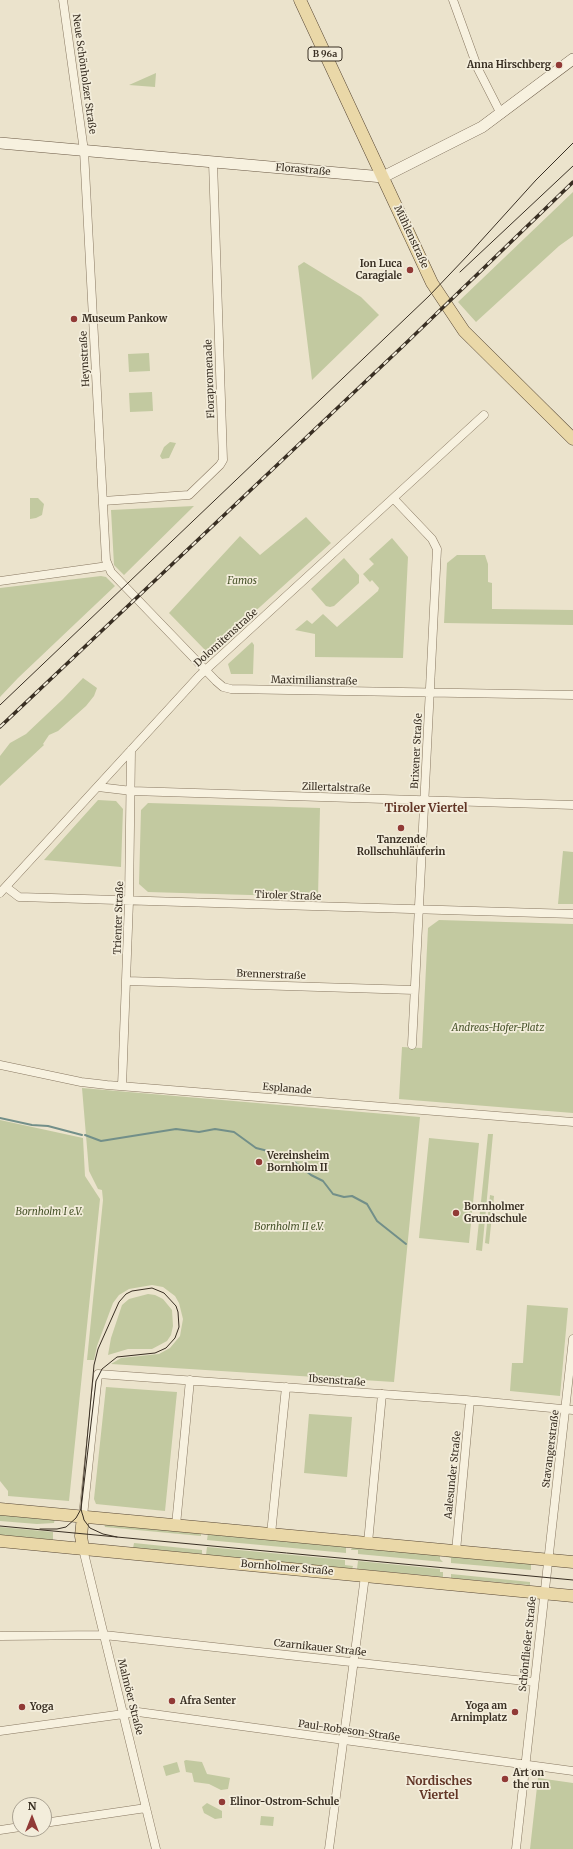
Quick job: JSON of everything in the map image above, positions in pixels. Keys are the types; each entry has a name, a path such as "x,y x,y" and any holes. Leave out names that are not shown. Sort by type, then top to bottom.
{"main road":[{"name":"Mühlenstraße","path":"300,0 432,283 464,331 573,439"},
{"path":"0,1509 573,1562"},
{"path":"83,1516 81,1536 83,1549"},
{"name":"Bornholmer Straße","path":"0,1541 573,1596"}],"street":[{"name":"Neue Schönholzer Straße","path":"63,0 84,151"},
{"path":"453,0 474,62 501,114"},
{"path":"383,177 482,127 573,59"},
{"name":"Florastraße","path":"0,143 383,177"},
{"name":"Heynstraße","path":"84,151 103,501 108,566"},
{"name":"Florapromenade","path":"103,501 186,497 192,494 222,462 213,162"},
{"name":"Dolomitenstraße","path":"0,893 205,670 394,499 484,415"},
{"name":"Brixener Straße","path":"394,499 432,539 437,549 412,1045"},
{"path":"0,580 108,566"},
{"name":"Maximilianstraße","path":"108,566 111,572 223,687 231,689 573,695"},
{"name":"Trienter Straße","path":"122,1086 130,901 132,791 131,750"},
{"name":"Zillertalstraße","path":"98,787 132,791 573,805"},
{"name":"Tiroler Straße","path":"6,887 19,897 573,914"},
{"name":"Brennerstraße","path":"127,981 414,990"},
{"name":"Esplanade","path":"0,1065 81,1082 573,1122"},
{"name":"Stavangerstraße","path":"548,1560 561,1438 570,1410 573,1340"},
{"name":"Ibsenstraße","path":"83,1516 98,1374 382,1394 570,1410"},
{"path":"176,1525 190,1380"},
{"path":"271,1534 286,1387"},
{"path":"368,1543 382,1394"},
{"name":"Aalesunder Straße","path":"456,1551 470,1401"},
{"name":"Malmöer Straße","path":"83,1549 156,1849"},
{"name":"Schönfließer Straße","path":"516,1849 548,1560"},
{"path":"329,1849 342,1740 365,1576"},
{"name":"Czarnikauer Straße","path":"0,1636 104,1635 534,1682"},
{"name":"Paul-Robeson-Straße","path":"0,1731 138,1712 573,1771"},
{"path":"52,1823 146,1808"},
{"path":"0,1830 12,1828"}],"green space":[{"path":"156,73 155,87 129,85"},
{"path":"573,192 573,236 559,246 476,322 458,302"},
{"path":"304,262 361,297 379,315 312,380 298,266"},
{"path":"149,353 150,371 129,372 128,354"},
{"path":"152,392 153,411 130,412 129,393"},
{"path":"170,442 176,443 169,458 162,459 160,456 164,447"},
{"path":"30,498 38,498 44,504 42,515 30,519"},
{"path":"194,506 124,575 114,565 111,510"},
{"name":"Famos","path":"306,517 331,543 211,651 206,651 169,613 240,536 260,555"},
{"path":"392,538 408,557 403,658 315,657 315,634 295,630 307,620 312,624 323,614 337,627 378,591 379,588 372,580 370,582 363,574 374,564 369,559"},
{"path":"457,555 485,555 488,564 488,582 492,583 492,609 573,610 573,625 444,623 447,563"},
{"path":"344,558 359,575 359,583 334,606 326,606 311,589"},
{"path":"101,576 106,577 115,586 0,697 0,588"},
{"path":"252,642 254,645 253,674 231,674 228,664"},
{"path":"83,678 97,688 94,696 86,706 58,731 49,735 43,744 44,745 0,786 0,756 10,743 26,734"},
{"path":"98,800 116,801 123,809 121,867 44,860"},
{"path":"148,803 320,808 318,897 148,892 139,884 141,810"},
{"path":"563,851 573,852 573,904 558,904"},
{"name":"Andreas-Hofer-Platz","path":"439,920 573,924 573,1113 399,1099 402,1047 422,1048 428,928"},
{"name":"Bornholm II e.V.","path":"82,1088 420,1117 394,1382 111,1364 121,1358 159,1354 170,1348 180,1336 183,1319 179,1303 175,1296 163,1287 152,1285 129,1289 119,1295 113,1303 97,1346 94,1360 87,1360 103,1200 102,1190 98,1189 89,1171"},
{"name":"Bornholm I e.V.","path":"0,1120 83,1138 85,1176 100,1199 69,1501 8,1496 8,1491 0,1481"},
{"path":"488,1134 493,1134 482,1251 476,1250"},
{"path":"429,1138 479,1143 469,1243 419,1238"},
{"path":"490,1195 494,1196 489,1244 485,1243"},
{"path":"148,1294 155,1295 163,1299 172,1310 173,1326 171,1335 167,1341 152,1349 128,1349 108,1355 111,1338 122,1305 129,1299"},
{"path":"527,1305 568,1308 560,1396 510,1391 512,1363 523,1363"},
{"path":"106,1387 177,1392 165,1511 96,1504 94,1499"},
{"path":"309,1414 352,1417 347,1477 304,1473"},
{"path":"0,1513 55,1518 54,1523 37,1524 0,1521"},
{"path":"104,1523 201,1532 201,1536 105,1527"},
{"path":"0,1527 53,1532 53,1540 0,1535"},
{"path":"208,1533 346,1546 346,1553 207,1540"},
{"path":"134,1543 202,1550 202,1554 133,1548"},
{"path":"207,1547 345,1560 345,1565 353,1566 352,1569 206,1555"},
{"path":"352,1547 440,1555 440,1559 443,1562 358,1554 358,1550 351,1550"},
{"path":"446,1555 531,1563 531,1570 451,1563 451,1558 446,1557"},
{"path":"358,1561 440,1569 440,1572 443,1572 443,1577 357,1569"},
{"path":"451,1574 530,1582 530,1585 451,1578"},
{"path":"184,1761 202,1762 207,1774 230,1778 228,1789 221,1790 209,1784 194,1782 192,1773 186,1772"},
{"path":"177,1762 180,1772 166,1776 163,1766"},
{"path":"538,1778 573,1783 573,1849 530,1849"},
{"path":"207,1803 222,1811 222,1818 215,1819 204,1813 202,1807"},
{"path":"261,1816 274,1817 273,1826 260,1825"}],"waterway":[{"path":"0,1118 32,1125 48,1126 82,1135"},
{"path":"85,1135 101,1141 176,1129 199,1132 215,1129 234,1132 256,1148 276,1153"},
{"path":"279,1154 286,1155 311,1175 323,1181 333,1194 344,1197 352,1196 367,1204 377,1221 406,1244"}],"tram line":[{"path":"0,705 429,296 536,180 573,143"},
{"path":"460,272 573,166"},
{"path":"40,1529 57,1529 66,1527 76,1518 81,1509 96,1381 102,1369 117,1357 155,1353 166,1348 175,1338 179,1327 176,1306 164,1293 152,1288 132,1291 126,1294 119,1302 98,1349 94,1365 81,1509 84,1520 90,1528 103,1534 117,1537"},
{"path":"0,1526 573,1580"}],"railway":[{"path":"0,727 403,346 573,182"}],"place":[{"name":"Anna Hirschberg","path":"559,65"},
{"name":"Ion Luca Caragiale","path":"410,270"},
{"name":"Museum Pankow","path":"74,319"},
{"name":"Tanzende Rollschuhläuferin","path":"401,828"},
{"name":"Vereinsheim Bornholm II","path":"259,1162"},
{"name":"Bornholmer Grundschule","path":"456,1213"},
{"name":"Afra Senter","path":"172,1701"},
{"name":"Yoga","path":"22,1707"},
{"name":"Yoga am Arnimplatz","path":"515,1712"},
{"name":"Art on the run","path":"505,1779"},
{"name":"Elinor-Ostrom-Schule","path":"222,1802"}],"district":[{"name":"Tiroler Viertel","path":"426,809"},
{"name":"Nordisches Viertel","path":"439,1789"}]}
